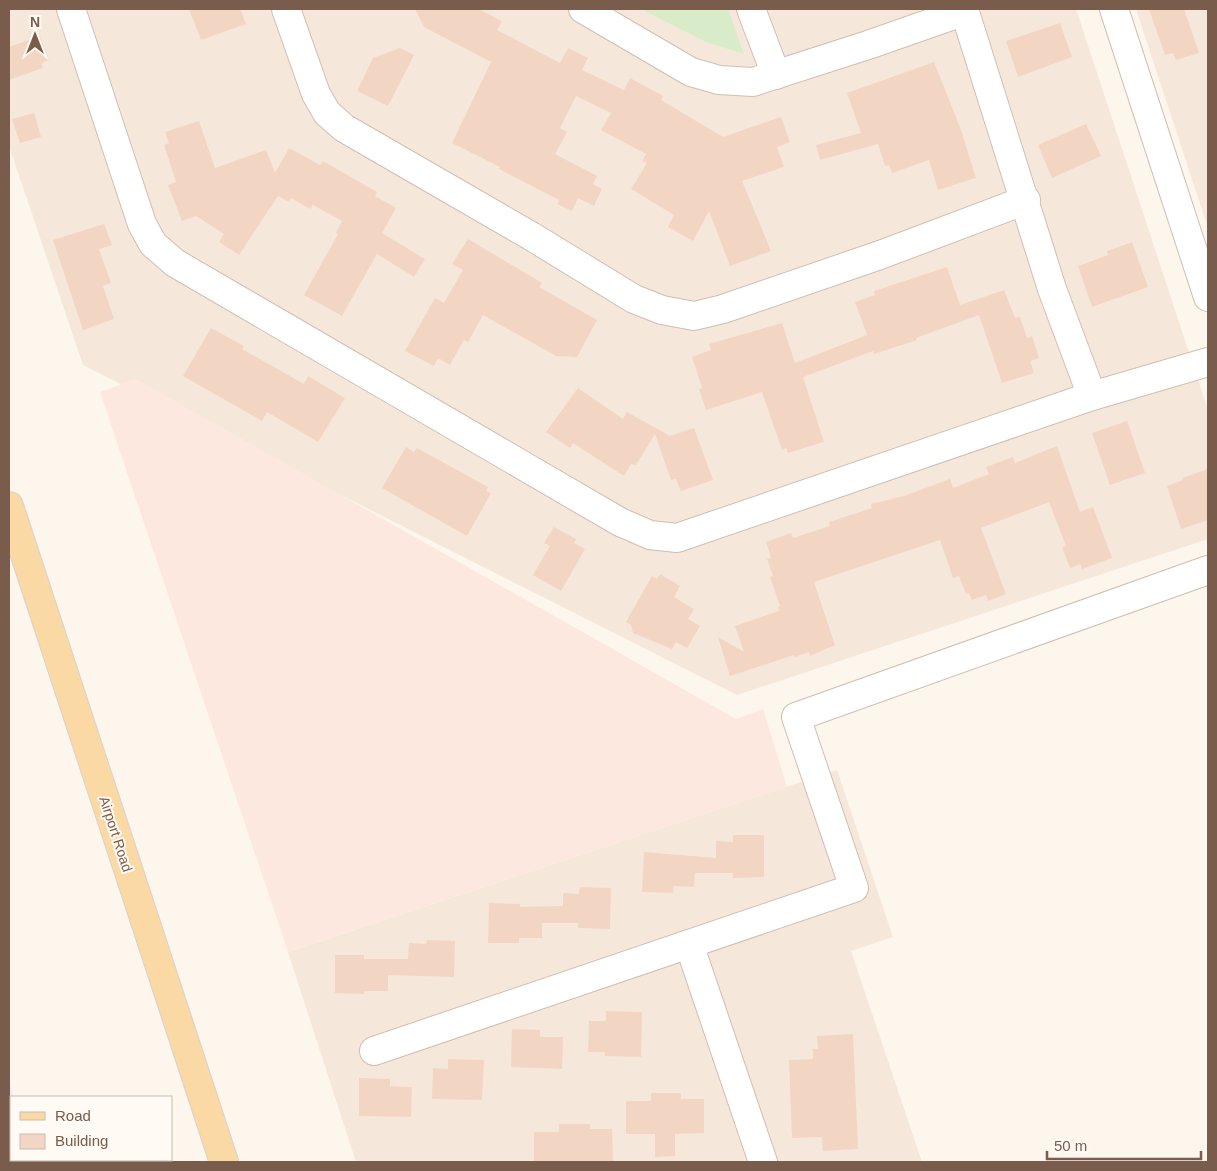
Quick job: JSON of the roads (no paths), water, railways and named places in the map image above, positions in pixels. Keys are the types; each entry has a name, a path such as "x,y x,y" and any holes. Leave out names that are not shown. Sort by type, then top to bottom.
{"main road":[{"name":"Airport Road","path":"9,506 224,1162"}],"street":[{"path":"71,9 142,224 152,244 175,263 392,391 620,522 650,535 677,538 1092,396 1208,362"},
{"path":"286,9 316,94 327,113 344,128 531,236 634,299 662,310 694,316 723,309 880,255 1026,200"},
{"path":"583,9 691,72 719,80 753,82 965,10 1026,200 1052,289 1092,396"},
{"path":"751,9 776,75"},
{"path":"1114,9 1202,254 1208,298"},
{"path":"374,1051 854,888 796,718 1208,570"},
{"path":"689,944 763,1162"}]}
